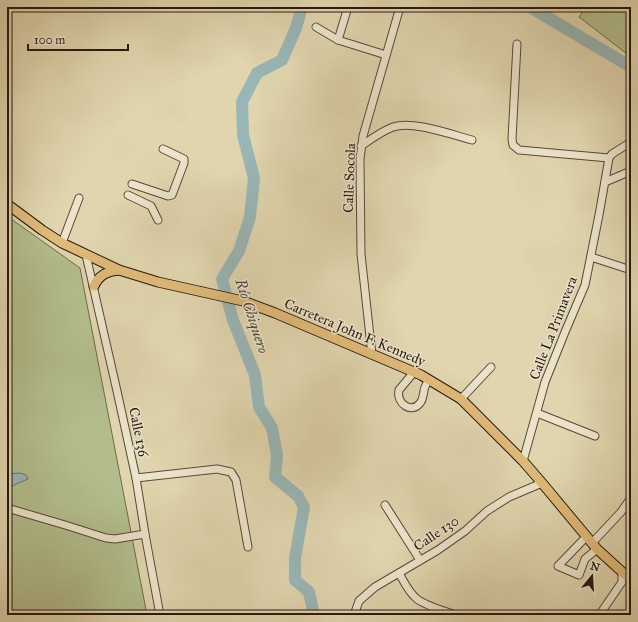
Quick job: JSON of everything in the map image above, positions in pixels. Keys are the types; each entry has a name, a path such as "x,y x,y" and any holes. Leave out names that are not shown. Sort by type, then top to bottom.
{"main road":[{"name":"Carretera John F. Kennedy","path":"7,204 62,243 119,270 158,282 243,301 275,313 414,372 461,399 523,461 592,543 622,572 628,581"},
{"path":"94,286 97,280 106,272 119,270"}],"street":[{"path":"338,40 348,7"},
{"name":"Calle Socola","path":"372,355 360,254 361,146 400,7"},
{"path":"316,27 338,40 386,55"},
{"path":"517,44 512,139 513,144 519,150 609,158 612,154 631,142"},
{"path":"361,146 394,126 407,125 435,130 472,140"},
{"path":"132,184 168,196 172,194 184,160 163,149"},
{"name":"Calle La Primavera","path":"523,461 545,382 585,285 609,158"},
{"path":"605,182 631,171"},
{"path":"128,195 151,206 158,220"},
{"path":"62,243 79,198"},
{"name":"Calle 136","path":"86,255 136,478 160,615"},
{"path":"591,257 631,270"},
{"path":"461,399 491,367"},
{"path":"414,372 399,390 399,398 401,403 405,406 410,408 418,406 421,402 424,390 429,380"},
{"path":"537,413 595,436"},
{"path":"136,478 218,469 231,472 236,480 248,547"},
{"name":"Calle 130","path":"354,615 359,601 375,587 438,550 465,531 487,511 509,497 542,483"},
{"path":"592,543 579,575 558,566 592,543 621,512 630,499"},
{"path":"385,505 420,560"},
{"path":"7,508 106,538 115,539 145,534"},
{"path":"399,573 412,593 418,599 424,603 456,615"},
{"path":"600,614 628,581"}],"green space":[{"path":"586,7 631,7 631,57 579,17"},
{"path":"7,216 80,268 147,615 7,615"}],"water":[{"path":"20,473 26,475 28,479 11,487 7,486 8,474"}],"waterway":[{"name":"Río Chiquero","path":"302,7 296,28 282,60 257,73 242,102 243,135 254,178 250,217 239,251 222,279 233,320 255,375 259,407 272,428 277,455 275,477 298,496 304,507 295,558 295,580 309,592 314,615"},
{"path":"530,7 631,67"}]}
